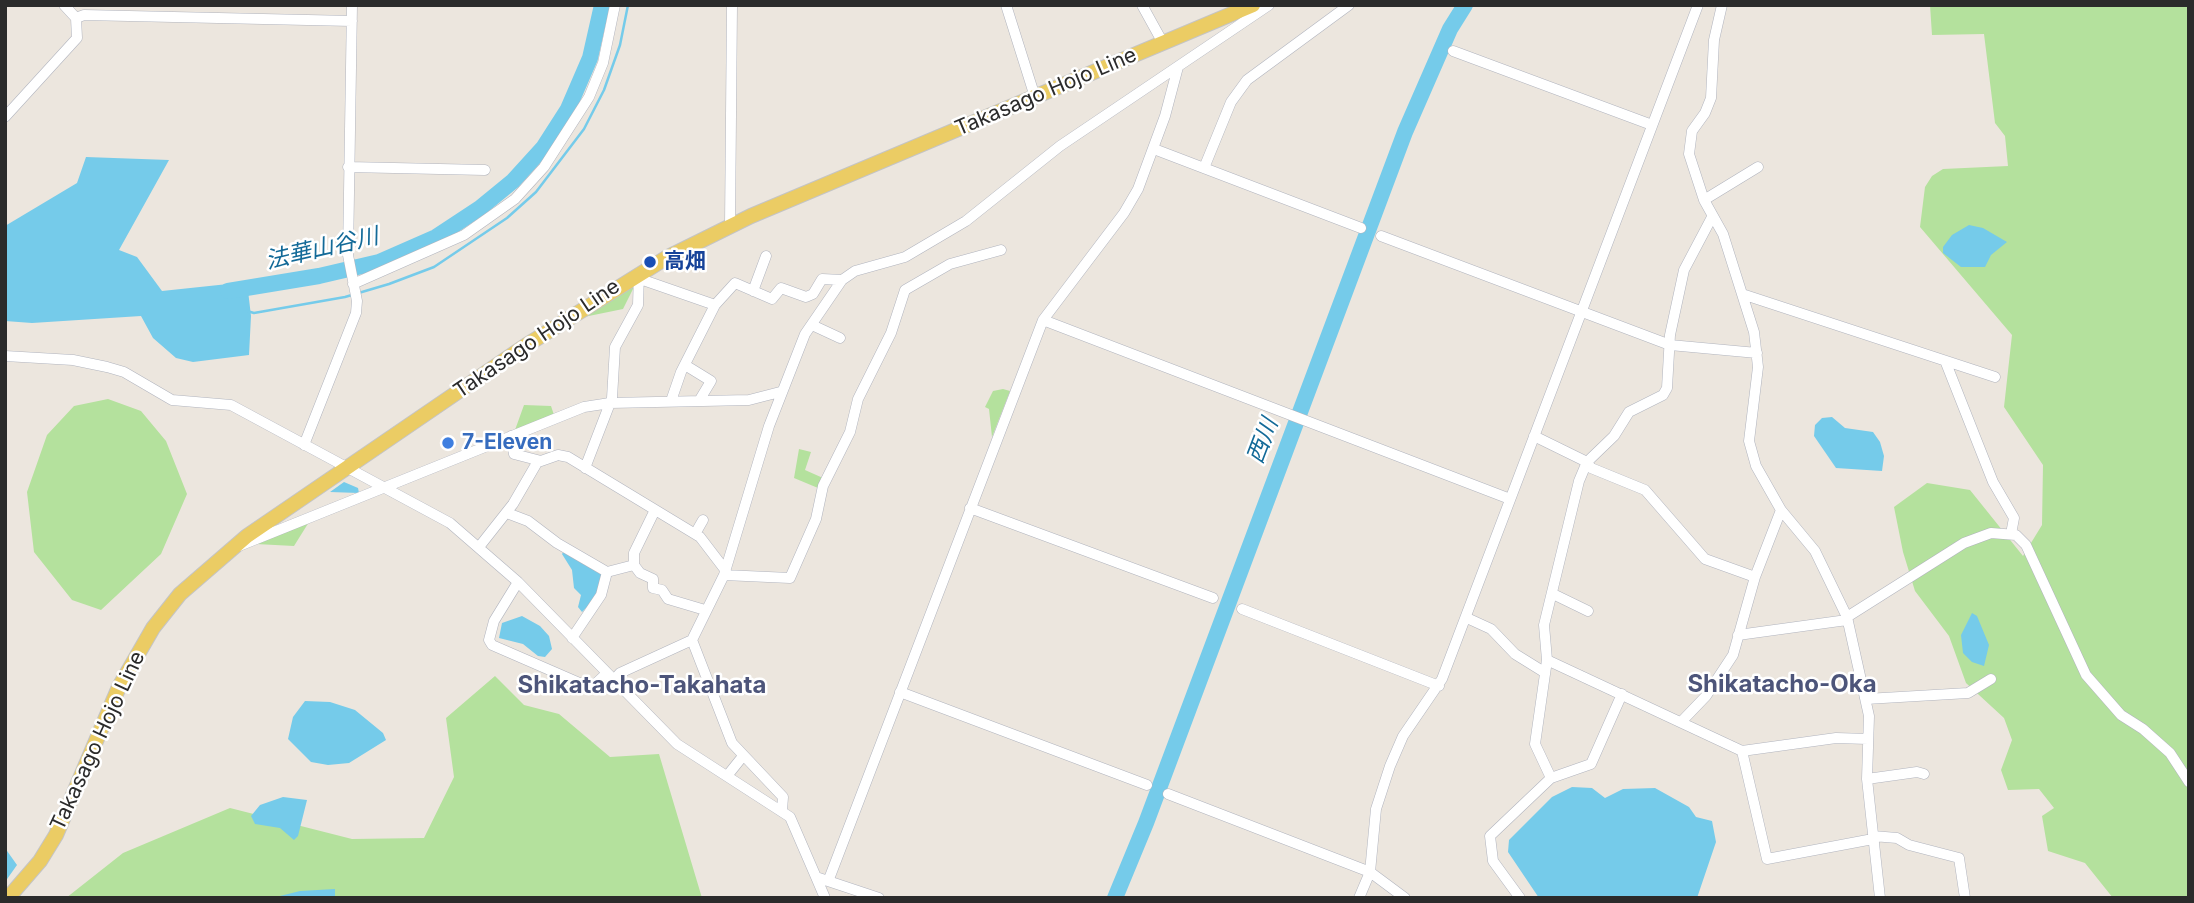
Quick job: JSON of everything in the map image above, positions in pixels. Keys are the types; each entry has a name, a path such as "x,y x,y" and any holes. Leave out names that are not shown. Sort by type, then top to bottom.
{"main road":[{"name":"Takasago Hojo Line","path":"8,898 40,861 56,835 119,687 146,638 180,594 231,548 525,345 639,273 730,226 1253,5"}],"street":[{"path":"5,117 77,37 76,18 64,5"},
{"path":"304,445 356,313 357,301 348,255 352,5"},
{"path":"353,287 464,235 515,199 544,166 589,97 603,63 615,5"},
{"path":"730,226 732,5"},
{"path":"1006,5 1035,97"},
{"path":"1142,5 1163,43"},
{"path":"518,582 494,621 489,640 492,645 591,688 692,640 725,573 780,392 793,359 842,280 855,271 905,257 966,221 1060,146 1269,5"},
{"path":"1325,5 1334,15"},
{"path":"1204,168 1231,102 1247,80 1349,5"},
{"path":"1359,898 1370,872 1376,809 1390,766 1403,736 1439,686 1467,618 1698,5"},
{"path":"1722,5 1714,40 1711,98 1705,113 1692,131 1688,145 1704,200 1723,234 1757,353 1749,441 1756,467 1780,510 1815,551 1847,618 1866,699 1867,779 1880,898"},
{"path":"76,18 84,15 352,21"},
{"path":"1453,51 1652,125"},
{"path":"828,879 1044,320 1124,213 1154,149 1178,67"},
{"path":"1154,149 1361,228"},
{"path":"348,167 485,170"},
{"path":"1704,200 1758,167"},
{"path":"1727,186 1734,197"},
{"path":"1551,778 1535,744 1546,660 1544,625 1568,524 1587,462 1614,436 1629,412 1663,395 1669,382 1670,345 1684,270 1712,218"},
{"path":"1381,236 1670,345 1757,353"},
{"path":"511,436 514,454 538,461 558,455 585,468 654,512 695,534 725,573 790,578 816,519 823,486 850,432 858,399 891,333 905,290 950,264 1001,250"},
{"path":"753,291 766,256"},
{"path":"639,273 643,280 715,305"},
{"path":"585,468 610,403 615,347 638,305 639,273"},
{"path":"671,401 685,365 715,305 735,283 772,299 780,288 806,297 813,293 822,279 842,280"},
{"path":"1742,294 1995,377"},
{"path":"1044,320 1510,499"},
{"path":"812,325 840,338"},
{"path":"5,356 73,359 107,366 124,372 173,400 231,405 450,523 518,582 609,678 677,744 782,810 797,828 825,898"},
{"path":"1946,363 1993,482 2014,518 2011,534"},
{"path":"685,365 711,381 699,401"},
{"path":"231,548 257,541 584,407 610,403 749,400 780,392"},
{"path":"1534,436 1587,462 1591,468 1645,490 1705,559 1755,577"},
{"path":"480,547 507,513 538,461"},
{"path":"970,508 1213,598"},
{"path":"1682,721 1693,712 1723,674 1780,510"},
{"path":"654,512 634,553 634,565 640,573 653,579 653,588 662,590 668,599 705,610"},
{"path":"507,513 528,522 607,572 634,565"},
{"path":"695,534 703,520"},
{"path":"1738,635 1847,618 1964,543 1991,533 2011,534 2026,545 2086,675 2121,715 2144,729 2170,753 2189,782"},
{"path":"572,638 601,595 607,572"},
{"path":"1553,594 1588,611"},
{"path":"1242,609 1439,686"},
{"path":"1467,618 1491,629 1515,654 1545,672"},
{"path":"692,640 732,744 783,797 782,810"},
{"path":"1546,660 1742,751 1836,738 1868,739"},
{"path":"1866,699 1968,692 1991,679"},
{"path":"900,692 1147,785"},
{"path":"1520,898 1493,861 1490,836 1551,778 1591,764 1622,694"},
{"path":"1742,751 1767,859 1873,838 1896,838 1909,845 1959,858 1965,898"},
{"path":"727,776 743,756"},
{"path":"1867,779 1917,772 1924,774"},
{"path":"1168,794 1370,872 1405,898"},
{"path":"816,877 879,898"}],"green space":[{"path":"1930,5 2189,5 2189,898 2113,898 2085,863 2048,851 2042,816 2054,808 2039,789 2008,790 2001,770 2012,740 2004,718 1966,683 1949,636 1915,591 1903,552 1894,507 1927,483 1970,490 2023,556 2042,525 2043,465 2004,407 2012,335 1920,227 1925,187 1932,176 1943,169 2008,166 2005,136 1995,123 1984,34 1932,35"},
{"path":"636,283 623,309 579,318"},
{"path":"993,391 1010,391 992,437 989,409 985,407"},
{"path":"108,399 141,411 166,441 187,494 161,554 101,610 72,600 34,552 27,492 47,435 74,406"},
{"path":"524,405 551,406 554,415 515,430"},
{"path":"799,449 811,452 805,470 823,478 818,488 794,478"},
{"path":"309,522 294,546 256,544"},
{"path":"495,676 524,705 559,714 610,757 659,754 702,898 66,898 123,853 230,808 352,839 424,838 454,777 446,718"}],"water":[{"path":"86,157 169,160 119,250 137,257 162,291 247,282 251,316 249,355 193,362 176,358 153,338 141,316 32,323 5,321 5,226 77,183"},
{"path":"1969,225 1983,228 2007,242 1991,255 1985,267 1961,267 1943,253 1943,247 1952,235"},
{"path":"1832,417 1845,428 1873,432 1880,442 1884,456 1882,471 1836,468 1814,436 1815,425 1822,418"},
{"path":"344,482 358,488 359,493 330,492"},
{"path":"564,551 603,572 596,598 582,612 578,607 581,595 574,588 572,570 562,554"},
{"path":"1972,613 1977,616 1989,645 1984,666 1972,662 1963,653 1961,635"},
{"path":"522,616 540,626 549,636 552,649 545,657 538,656 523,644 499,638 502,623"},
{"path":"305,701 330,702 355,710 383,733 386,740 349,763 328,765 311,762 288,739 293,717"},
{"path":"1572,787 1592,788 1605,798 1623,789 1655,788 1689,807 1696,817 1712,821 1716,842 1697,898 1539,898 1508,852 1509,840 1552,797"},
{"path":"283,797 307,800 298,836 294,840 280,828 255,824 251,816 260,805"},
{"path":"5,848 17,865 5,882"},
{"path":"335,889 335,898 280,896 300,891"}],"waterway":[{"name":"法華山谷川","path":"228,291 319,276 379,262 436,237 480,208 513,181 543,148 568,109 590,58 602,5"},
{"path":"247,311 254,313 345,297 389,284 434,267 507,218 536,192 584,129 604,90 620,45 628,5"},
{"name":"西川","path":"1115,898 1146,823 1405,132 1450,29 1465,5"}],"place":[{"name":"高畑","path":"650,262"},
{"name":"7-Eleven","path":"448,443"}],"district":[{"name":"Shikatacho-Oka","path":"1782,685"},
{"name":"Shikatacho-Takahata","path":"642,686"}]}
